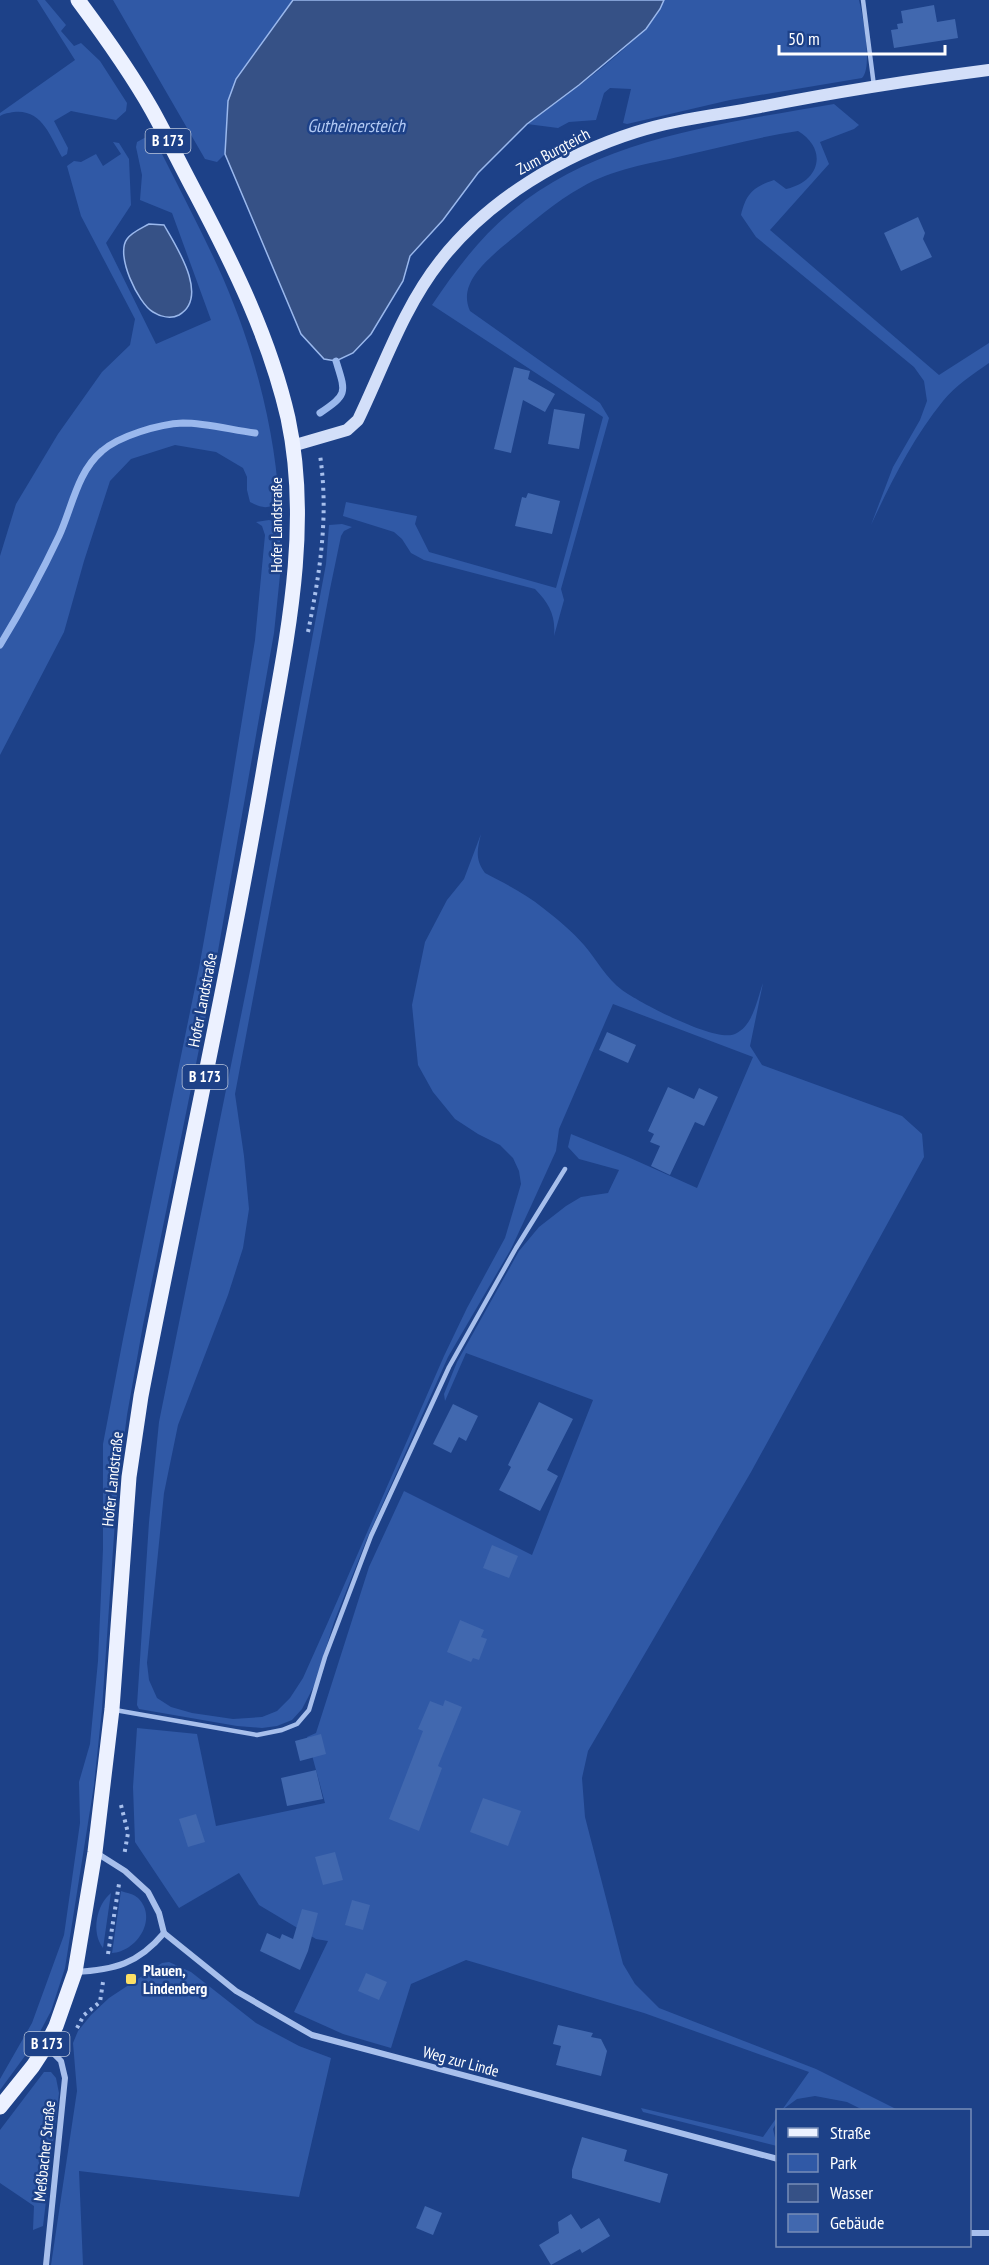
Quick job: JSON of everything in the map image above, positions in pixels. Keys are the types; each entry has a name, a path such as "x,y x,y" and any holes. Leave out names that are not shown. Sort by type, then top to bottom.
{"main road":[{"name":"Hofer Landstraße","path":"0,2107 46,2046 56,2026 75,1972 95,1852 112,1709 129,1477 141,1396 249,857 297,561 298,501 288,418 275,373 244,291 151,109 114,48 78,0"}],"street":[{"name":"Zum Burgteich","path":"292,446 347,430 358,420 401,324 441,259 471,227 519,188 564,160 638,131 874,86 989,70"},
{"path":"75,1972 105,1970 125,1964 146,1952 164,1933 159,1913 148,1892 122,1869 95,1852"},
{"name":"Weg zur Linde","path":"164,1933 236,1991 312,2035 776,2159"},
{"name":"Meßbacher Straße","path":"46,2046 61,2061 64,2078 46,2265"},
{"path":"971,2233 989,2233"}],"lane":[{"path":"863,0 874,86"},
{"path":"112,1709 257,1735 282,1730 297,1724 309,1710 325,1657 371,1536 449,1367 516,1248 565,1169"}],"path":[{"path":"307,636 321,569 325,525 324,479 318,439"},
{"path":"75,2031 84,2015 100,2002 128,1833 120,1803"}],"green space":[{"path":"37,0 45,0 66,25 61,31 74,46 81,43 100,61 127,103 126,111 116,120 71,111 54,121 68,148 67,154 62,157 44,126 32,115 14,112 0,116 0,113 75,60"},
{"path":"113,0 293,0 236,79 228,101 225,154 217,162 205,159"},
{"path":"664,0 859,0 867,53 865,72 862,78 730,100 627,124 623,123 631,89 610,88 604,93 596,120 569,122 558,128 527,124 582,84 623,50 655,15"},
{"path":"834,104 859,125 820,142 829,164 770,230 939,375 989,343 989,363 953,390 932,415 903,461 871,525 893,467 920,420 927,401 924,381 914,367 756,237 741,215 748,197 761,185 774,180 786,189 806,180 812,173 817,156 814,147 798,131 618,171 594,181 551,207 502,247 481,267 470,284 467,301 470,311 600,403 609,418 561,589 564,600 554,636 554,622 550,610 535,589 424,560 411,553 402,539 394,532 343,516 346,502 417,516 415,524 429,552 556,588 603,417 432,305 469,255 500,221 546,186 583,166 665,137 750,118"},
{"path":"148,136 161,152 197,223 241,323 266,411 279,501 272,506 265,507 250,502 247,477 243,468 216,452 175,445 131,459 110,481 64,632 0,755 0,556 16,504 58,434 102,372 130,345 135,319 81,216 67,166 74,161 81,162 96,154 103,166 121,154 113,142 119,143 129,159 131,205 106,243 156,344 211,320 172,213 140,200 142,175 136,147 137,142"},
{"path":"269,520 276,522 280,528 280,575 274,633 212,985 127,1415 117,1492 102,1709 94,1785 65,1968 51,2011 33,2045 0,2090 0,2079 32,2023 64,1935 80,1823 79,1782 90,1744 98,1661 103,1549 103,1444 199,968 228,806 255,640 265,535 262,526 256,522"},
{"path":"342,524 352,527 344,531 341,536 330,589 235,1094 249,1209 243,1248 228,1295 178,1425 164,1493 147,1663 149,1680 157,1698 171,1707 192,1713 233,1719 262,1717 277,1711 290,1698 303,1678 444,1356 505,1238 521,1184 519,1171 513,1158 500,1145 455,1119 433,1092 418,1065 412,1005 425,942 447,900 464,879 481,834 478,854 485,873 522,893 570,930 616,985 645,1004 712,1033 735,1034 750,1019 763,983 750,1046 762,1065 902,1116 922,1134 924,1157 751,1472 588,1751 582,1778 585,1817 623,1964 635,1984 659,2008 816,2069 896,2109 861,2109 847,2102 815,2096 797,2099 783,2109 809,2072 644,2013 466,1960 411,1984 391,2048 343,2034 294,2012 328,1941 316,1939 259,1905 239,1873 179,1908 135,1842 133,1787 137,1728 197,1734 216,1826 325,1803 307,1737 316,1733 369,1567 404,1491 532,1555 593,1400 466,1353 445,1401 444,1394 457,1362 519,1251 539,1227 581,1197 608,1193 619,1170 579,1159 568,1147 571,1134 697,1188 753,1057 613,1004 559,1129 556,1151 531,1206 511,1249 448,1357 366,1541 334,1622 315,1684 302,1709 292,1720 277,1726 262,1728 237,1726 139,1709 137,1705 149,1522 159,1422 251,966 326,564 329,525"},
{"path":"121,1891 138,1898 144,1906 145,1924 136,1941 121,1951 112,1953"},
{"path":"111,1893 103,1948 97,1935 97,1919 102,1905"},
{"path":"169,1962 191,1972 256,2023 299,2046 331,2058 299,2197 79,2171 83,2265 51,2265 77,2091 73,2043 78,2031 109,1998 162,1963"},
{"path":"44,2072 51,2072 56,2078 59,2093 43,2226 33,2230 34,2206 0,2183 0,2130"},
{"path":"641,2108 763,2137 776,2118 773,2129 776,2146 643,2112"}],"water":[{"name":"Gutheinersteich","path":"293,0 664,0 646,29 579,85 527,124 478,173 443,220 410,256 403,281 371,334 353,353 336,361 324,359 301,334 225,154 228,101 236,79"},
{"path":"149,224 164,225 188,271 191,296 188,307 176,316 159,315 147,307 135,289 126,267 124,246 127,239 134,232"}],"building":[{"path":"934,5 937,22 955,19 958,38 894,48 891,30 898,29 897,24 903,23 901,11"},
{"path":"918,217 925,233 923,239 932,257 901,271 884,233"},
{"path":"514,367 530,371 528,379 555,394 545,412 523,400 511,453 494,449"},
{"path":"554,409 585,414 579,449 548,444"},
{"path":"528,493 560,501 552,534 515,526 522,497 526,498"},
{"path":"607,1032 636,1045 628,1063 599,1050"},
{"path":"668,1087 694,1099 699,1088 718,1097 704,1126 695,1122 670,1175 651,1166 660,1146 650,1142 654,1134 648,1131"},
{"path":"539,1402 573,1419 547,1470 558,1476 540,1511 499,1490 511,1467 508,1465"},
{"path":"453,1404 478,1416 466,1441 459,1437 451,1453 433,1444"},
{"path":"492,1545 518,1556 509,1578 483,1568"},
{"path":"460,1620 484,1630 481,1637 487,1639 479,1660 473,1658 471,1662 447,1652"},
{"path":"445,1700 462,1707 438,1766 442,1768 419,1831 389,1819 423,1731 418,1729 430,1701 443,1706"},
{"path":"321,1734 326,1754 300,1761 295,1741"},
{"path":"316,1770 323,1799 287,1806 281,1778"},
{"path":"483,1798 521,1811 508,1846 470,1832"},
{"path":"196,1814 205,1842 188,1847 179,1819"},
{"path":"335,1852 343,1880 323,1885 315,1857"},
{"path":"352,1900 370,1905 363,1930 345,1925"},
{"path":"302,1909 318,1913 308,1951 300,1970 260,1951 267,1933 280,1939 282,1934 293,1939"},
{"path":"366,1973 387,1982 379,2000 358,1991"},
{"path":"558,2025 593,2033 591,2037 601,2039 607,2051 601,2076 556,2065 561,2046 553,2044"},
{"path":"582,2137 627,2150 624,2161 668,2174 660,2203 572,2178 572,2170"},
{"path":"425,2206 442,2213 433,2235 416,2228"},
{"path":"571,2214 581,2229 599,2218 610,2236 582,2253 580,2249 551,2265 539,2245 559,2233 558,2222"}],"waterway":[{"path":"320,413 336,401 342,392 342,380 336,361"},
{"path":"0,645 52,550 81,480 102,451 118,440 151,428 173,424 201,424 255,433"}],"place":[{"name":"Plauen, Lindenberg","path":"131,1979"}]}
